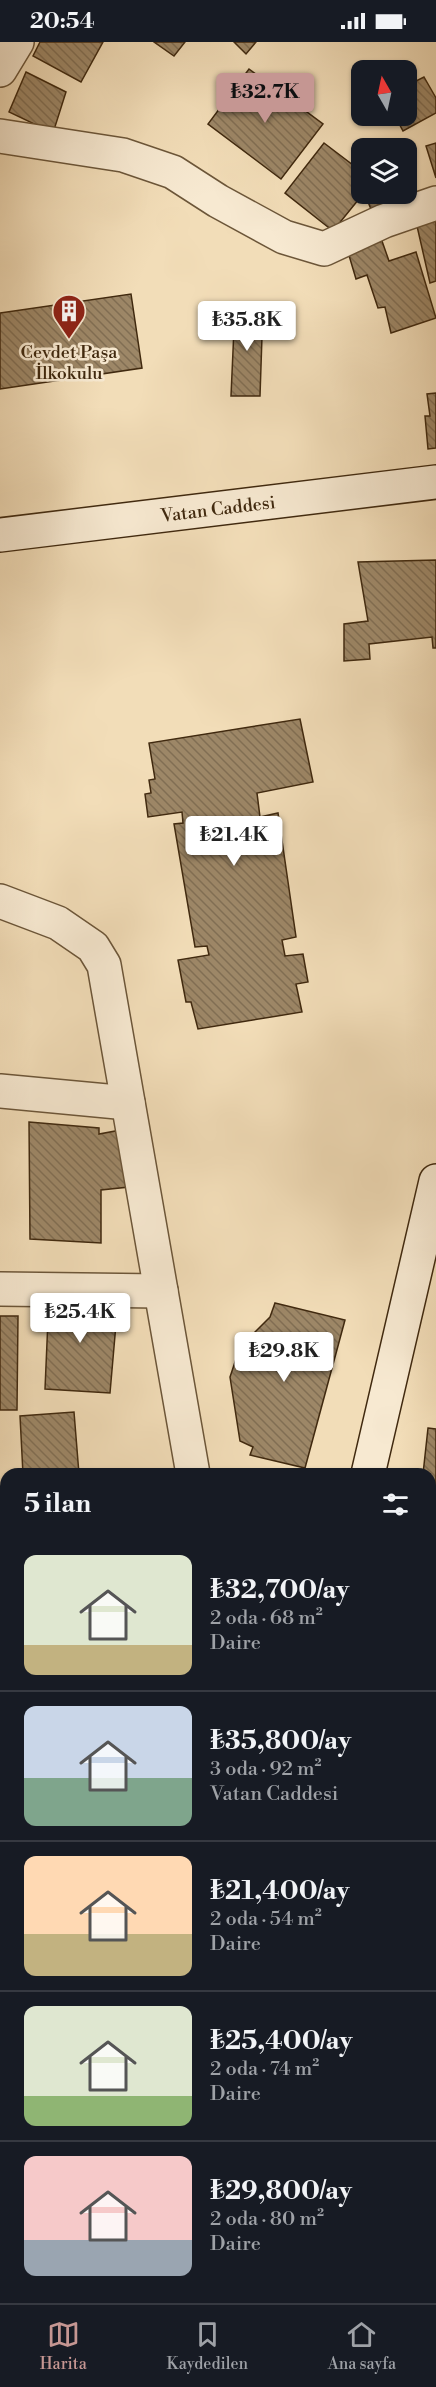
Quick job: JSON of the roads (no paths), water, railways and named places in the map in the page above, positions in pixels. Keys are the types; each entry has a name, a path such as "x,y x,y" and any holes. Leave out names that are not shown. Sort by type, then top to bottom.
{"street":[{"path":"0,70 17,42"},
{"path":"0,136 123,155 173,172 218,201 284,237 324,249 384,222 436,203"},
{"name":"Vatan Caddesi","path":"0,535 436,482"},
{"path":"0,901 58,923 93,947 104,965 192,1468"},
{"path":"0,1091 128,1103"},
{"path":"370,1468 431,1225 436,1181"},
{"path":"0,1288 161,1291"}],"place":[{"name":"Cevdet Paşa İlkokulu","path":"69,340"}]}
